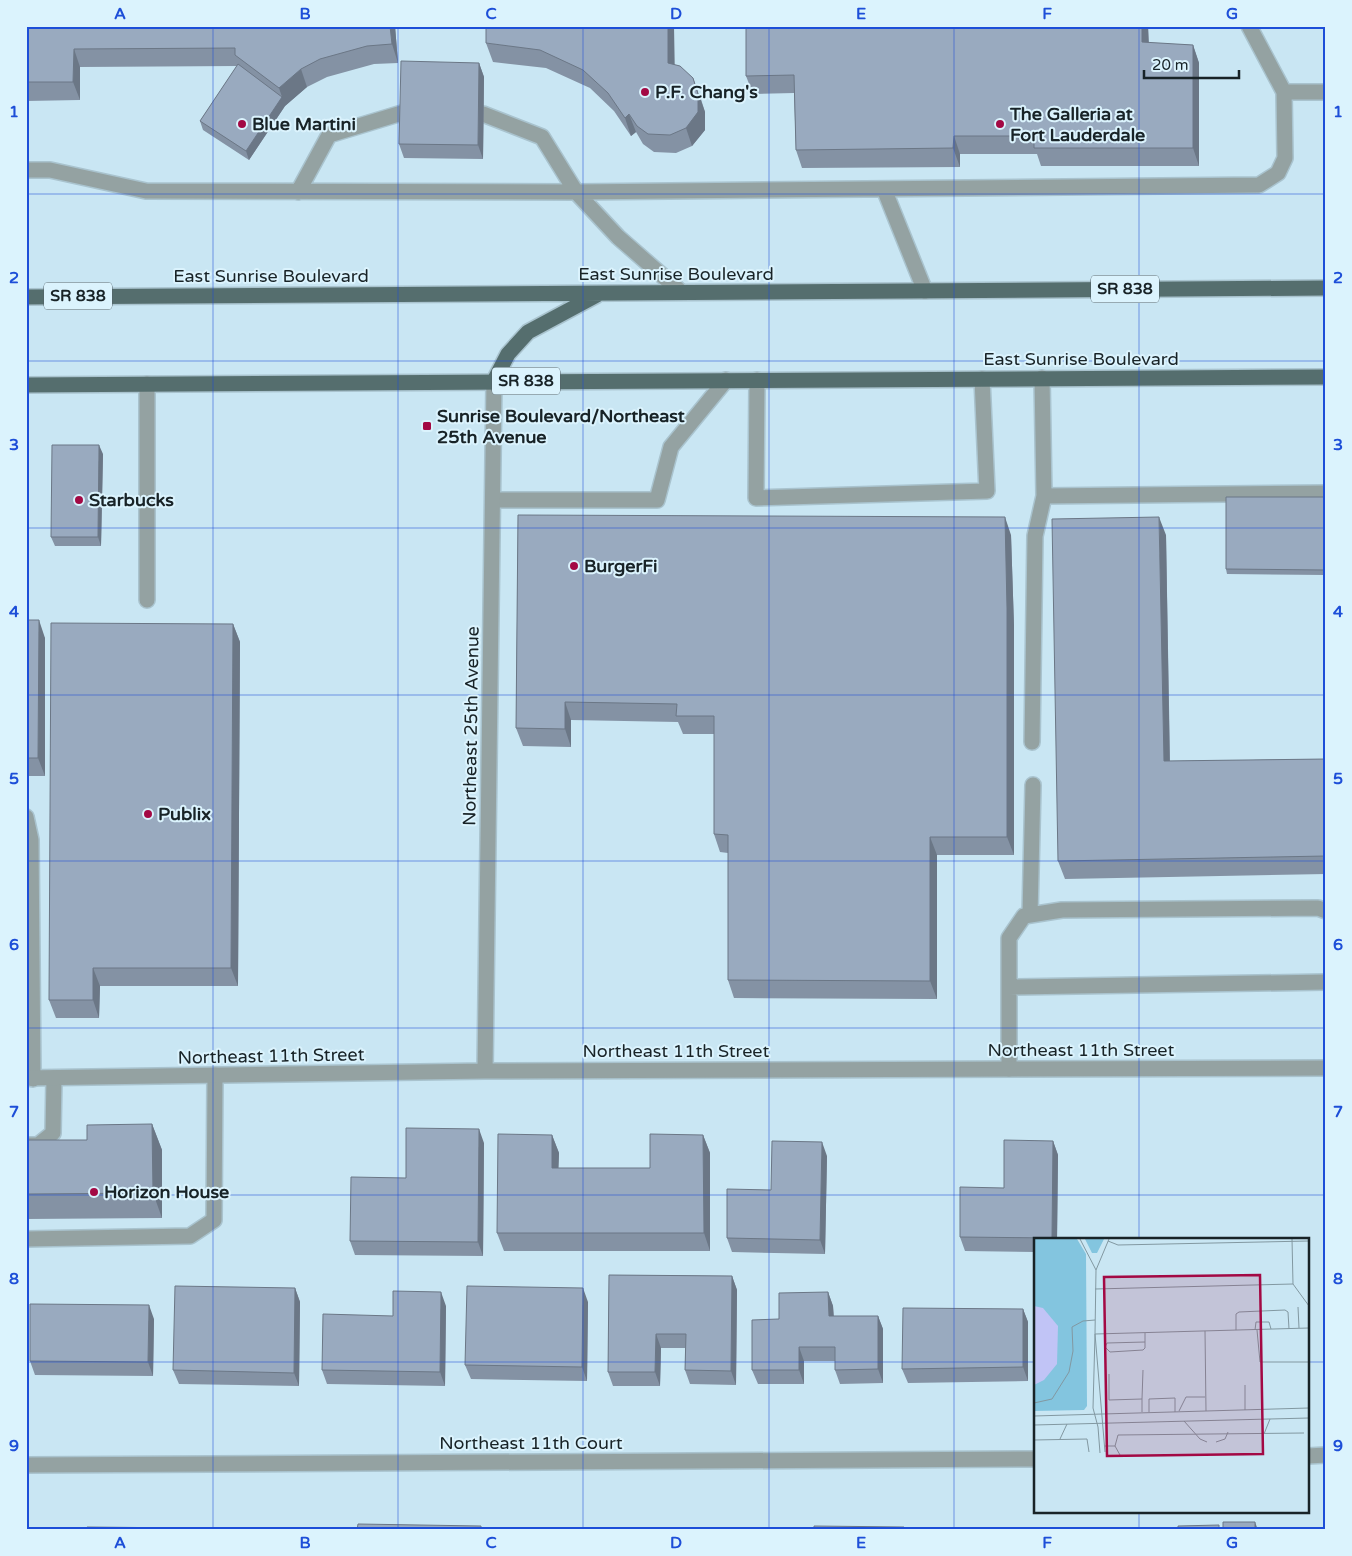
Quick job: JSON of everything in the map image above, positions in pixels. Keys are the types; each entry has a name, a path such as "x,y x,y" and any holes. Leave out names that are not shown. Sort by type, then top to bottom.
{"main road":[{"name":"East Sunrise Boulevard","path":"26,297 1326,288"},
{"path":"494,381 508,354 528,332 600,293"},
{"name":"East Sunrise Boulevard","path":"26,385 1326,377"}],"street":[{"path":"26,170 50,170 146,191 576,192 1260,185 1278,173 1285,158 1284,92 1249,26"},
{"path":"1284,92 1326,92"},
{"path":"298,192 329,135 405,112"},
{"path":"483,114 542,137 576,192 618,237 680,292"},
{"path":"884,189 925,291"},
{"path":"1032,742 1036,536 1044,496 1042,378"},
{"path":"757,380 756,498 987,491 982,379"},
{"path":"492,500 657,500 671,447 726,380"},
{"name":"Northeast 25th Avenue","path":"486,1071 494,381"},
{"path":"147,384 147,600"},
{"path":"1044,496 1326,493"},
{"path":"1030,915 1033,785"},
{"path":"26,817 31,840 30,1079"},
{"path":"1008,1069 1009,938 1024,916 1062,910 1318,908 1326,911"},
{"path":"1009,987 1326,982"},
{"name":"Northeast 11th Street","path":"30,1079 486,1071 1326,1068"},
{"path":"26,1239 190,1236 214,1220 216,1076"},
{"path":"26,1144 38,1145 53,1134 54,1078"},
{"path":"1310,1456 1326,1455"},
{"name":"Northeast 11th Court","path":"26,1465 1034,1459"}],"building":[{"path":"26,26 390,26 392,44 367,46 320,59 301,69 279,88 235,55 235,48 74,49 73,82 26,82"},
{"name":"P.F. Chang's","path":"486,26 668,26 668,63 680,66 693,78 698,94 698,112 686,128 670,135 648,134 637,126 629,114 625,118 608,93 583,70 540,50 486,43"},
{"name":"The Galleria at Fort Lauderdale","path":"746,26 1142,26 1142,42 1193,45 1193,148 1034,148 1034,136 954,136 953,148 796,150 794,75 746,76"},
{"path":"401,61 479,63 478,145 399,144"},
{"path":"238,64 282,97 246,151 200,121"},
{"name":"Starbucks","path":"52,445 99,445 98,537 51,537"},
{"path":"1226,497 1326,497 1326,570 1226,569"},
{"path":"518,515 1005,517 1007,837 930,837 930,981 728,980 728,835 714,834 714,716 676,716 677,704 565,702 565,729 516,728"},
{"path":"1159,517 1164,761 1326,759 1326,856 1058,861 1052,519"},
{"path":"26,620 39,620 38,758 26,758"},
{"name":"Publix","path":"51,623 233,624 231,968 93,968 93,1000 49,1000"},
{"path":"152,1124 153,1193 26,1194 26,1140 87,1140 87,1125"},
{"path":"406,1128 479,1129 478,1242 350,1241 351,1177 406,1178"},
{"path":"498,1134 552,1135 552,1168 650,1168 650,1134 703,1135 704,1233 497,1233"},
{"path":"1004,1140 1053,1141 1052,1238 960,1237 960,1187 1004,1188"},
{"path":"772,1141 822,1142 820,1240 727,1238 727,1189 771,1190"},
{"path":"609,1275 732,1276 731,1371 685,1370 686,1334 656,1334 655,1372 608,1372"},
{"path":"175,1286 295,1288 294,1373 173,1370"},
{"path":"467,1286 583,1288 582,1367 465,1365"},
{"path":"393,1291 441,1292 440,1372 322,1370 323,1314 393,1316"},
{"path":"828,1292 829,1316 878,1316 878,1369 835,1370 835,1347 799,1347 799,1370 752,1370 752,1320 779,1319 779,1293"},
{"path":"30,1304 149,1305 148,1362 30,1361"},
{"path":"903,1308 1023,1309 1023,1367 902,1369"},
{"path":"1223,1522 1255,1522 1255,1530 1223,1530"},
{"path":"358,1524 481,1526 481,1530 357,1530"},
{"path":"1219,1525 1219,1530 1178,1530 1178,1526"},
{"path":"814,1526 904,1527 904,1530 814,1530"},
{"path":"87,1527 188,1528 188,1530 87,1530"}],"place":[{"name":"P.F. Chang's","path":"645,92"},
{"name":"Blue Martini","path":"242,124"},
{"name":"The Galleria at Fort Lauderdale","path":"1000,124"},
{"name":"Sunrise Boulevard/Northeast 25th Avenue","path":"427,426"},
{"name":"Starbucks","path":"79,500"},
{"name":"BurgerFi","path":"574,566"},
{"name":"Publix","path":"148,814"},
{"name":"Horizon House","path":"94,1192"}]}
